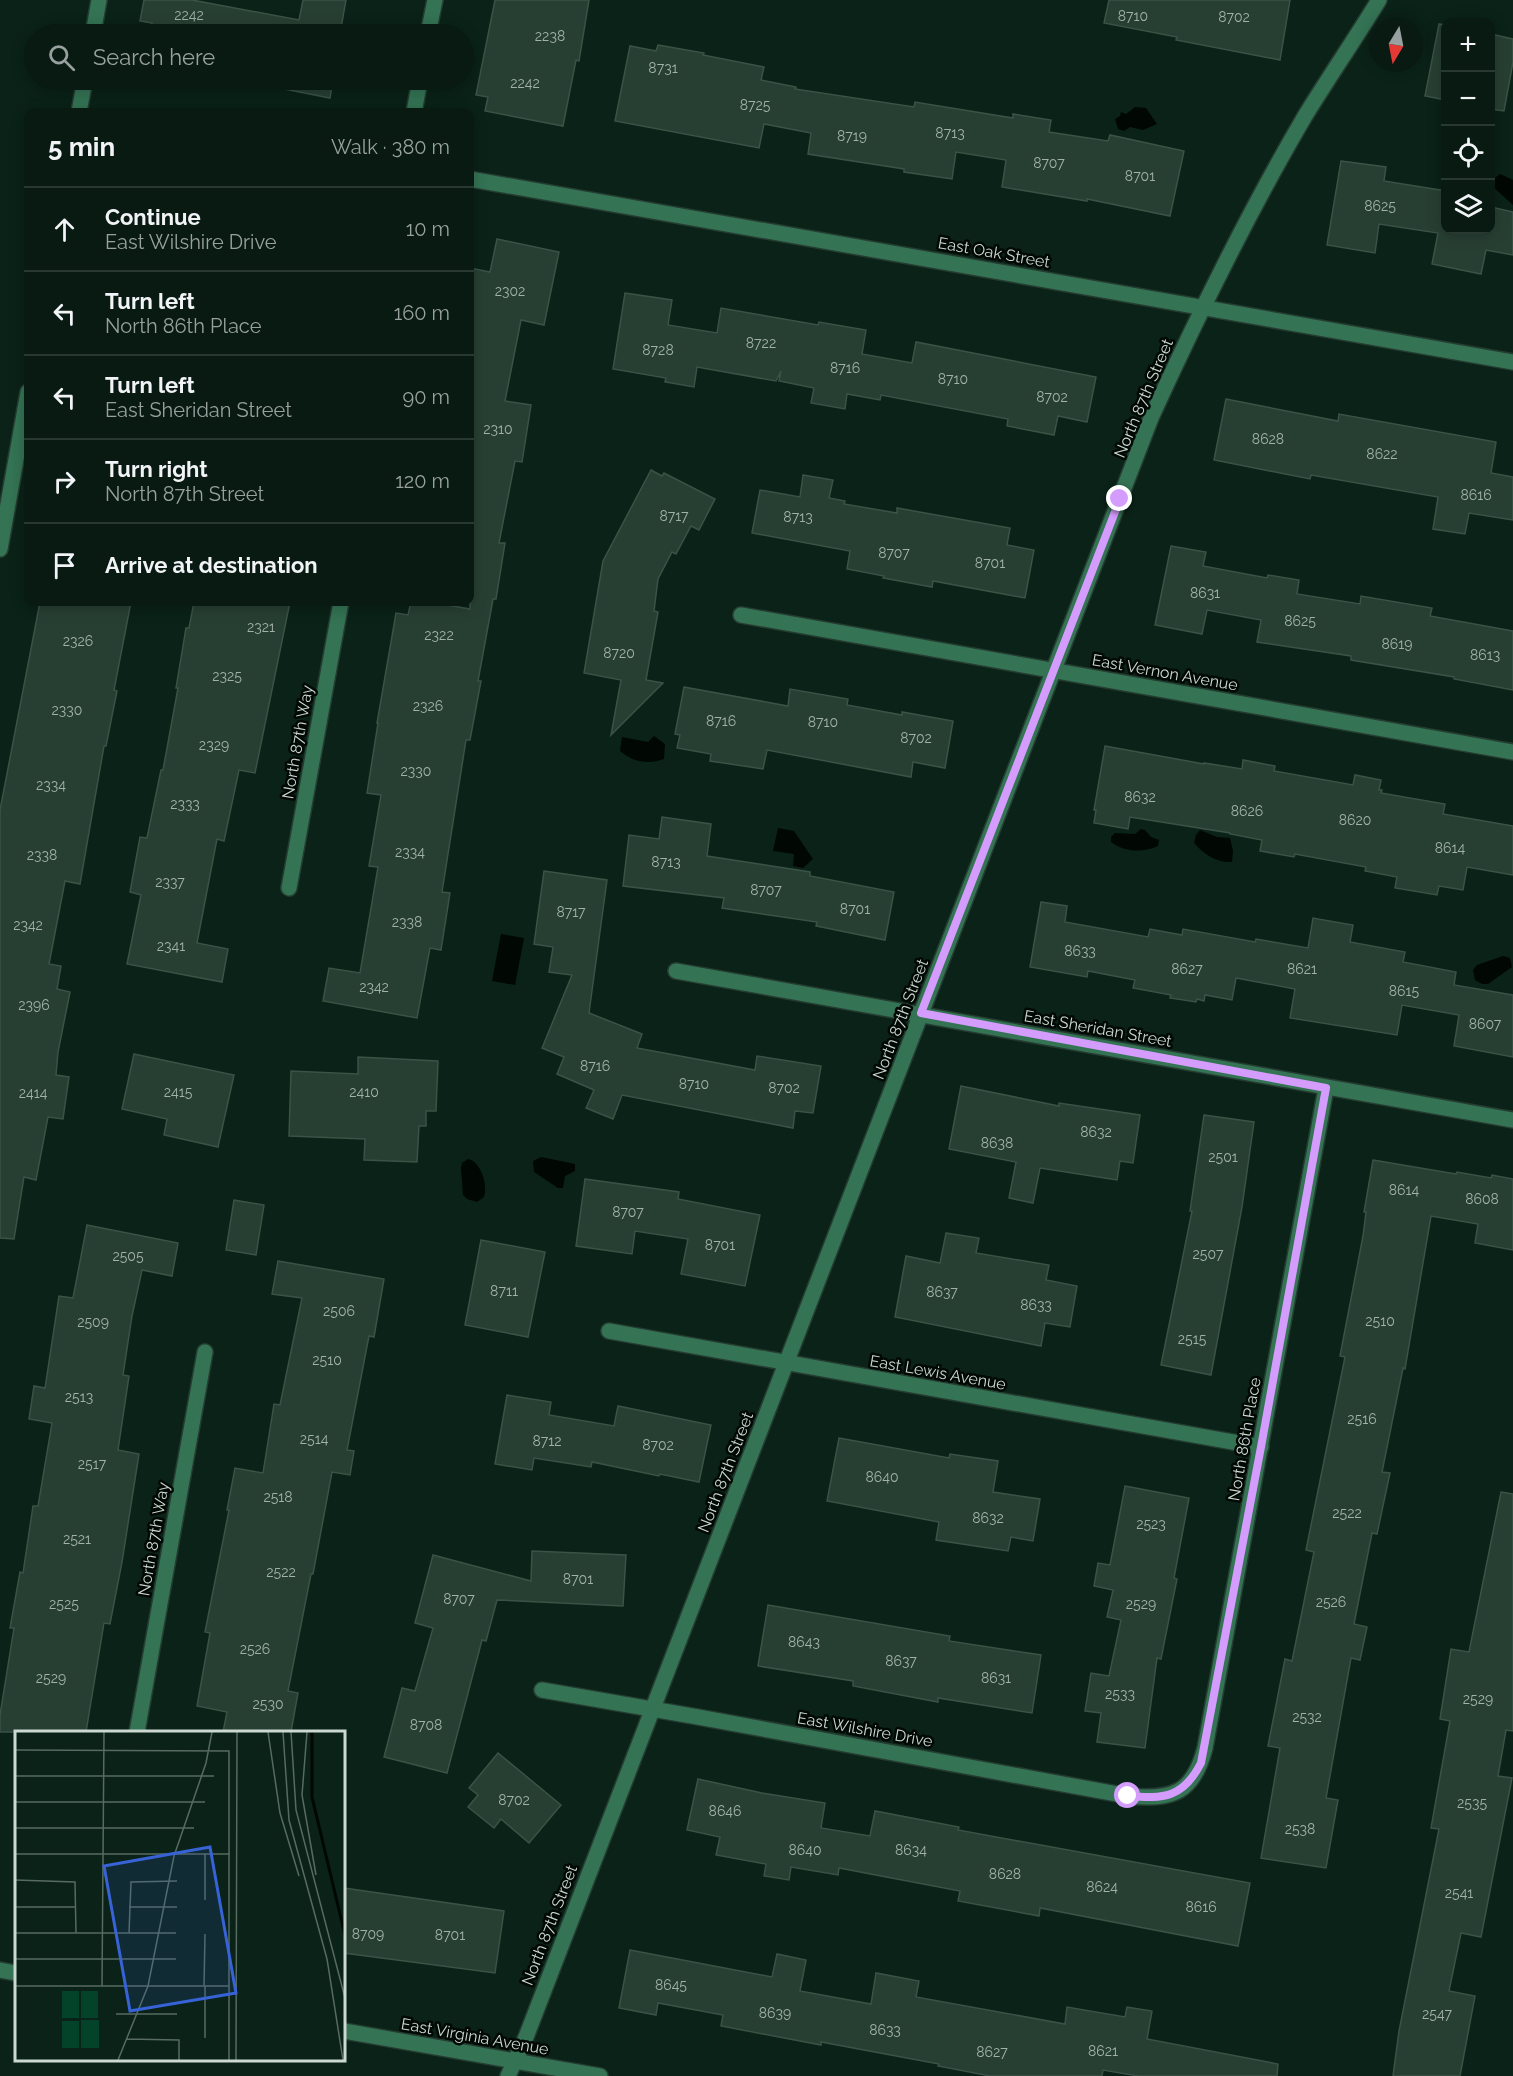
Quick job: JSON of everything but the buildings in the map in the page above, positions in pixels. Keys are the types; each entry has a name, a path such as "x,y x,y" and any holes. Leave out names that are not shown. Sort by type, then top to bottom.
{"street":[{"path":"95,24 99,0"},
{"path":"430,24 435,0"},
{"name":"North 87th Street","path":"508,2076 526,2037 1151,418 1233,246 1306,115 1379,0"},
{"path":"84,108 85,90"},
{"path":"415,108 418,90"},
{"name":"East Oak Street","path":"474,180 1513,362"},
{"path":"0,549 24,414"},
{"name":"North 87th Way","path":"289,888 340,606"},
{"name":"East Vernon Avenue","path":"741,615 1513,752"},
{"name":"East Sheridan Street","path":"676,970 1513,1120"},
{"name":"North 86th Place","path":"1181,1790 1193,1778 1201,1763 1205,1748 1326,1088"},
{"name":"East Lewis Avenue","path":"609,1331 1261,1447"},
{"name":"North 87th Way","path":"136,1731 205,1352"},
{"name":"East Wilshire Drive","path":"542,1690 652,1708 1128,1796 1164,1797 1181,1790"},
{"path":"0,1970 15,1973"},
{"name":"East Virginia Avenue","path":"345,2031 600,2076"}],"shaded area":[{"path":"1135,107 1146,108 1157,124 1143,130 1130,127 1124,131 1118,129 1115,119 1120,116 1121,112 1126,114"},
{"path":"1500,174 1513,180 1513,205 1495,189 1495,178"},
{"path":"654,736 665,744 664,759 652,762 641,761 630,758 620,751 622,737 648,742"},
{"path":"778,828 794,831 813,859 803,868 793,866 794,854 773,851"},
{"path":"1141,829 1159,840 1158,846 1146,850 1134,850 1122,848 1111,842 1111,837 1115,833 1135,834"},
{"path":"1200,830 1217,837 1230,838 1233,851 1232,862 1216,859 1206,854 1194,843"},
{"path":"501,934 524,938 515,985 492,981"},
{"path":"1503,956 1510,958 1512,967 1488,984 1475,980 1473,970 1477,965"},
{"path":"541,1157 575,1164 575,1171 565,1176 563,1188 558,1188 534,1172 533,1161"},
{"path":"468,1159 477,1164 484,1181 484,1197 477,1202 463,1195 461,1168 462,1163"}],"route":[{"path":"1120,499 921,1013 1326,1088 1201,1763 1193,1778 1181,1790 1164,1797 1128,1796"}]}
